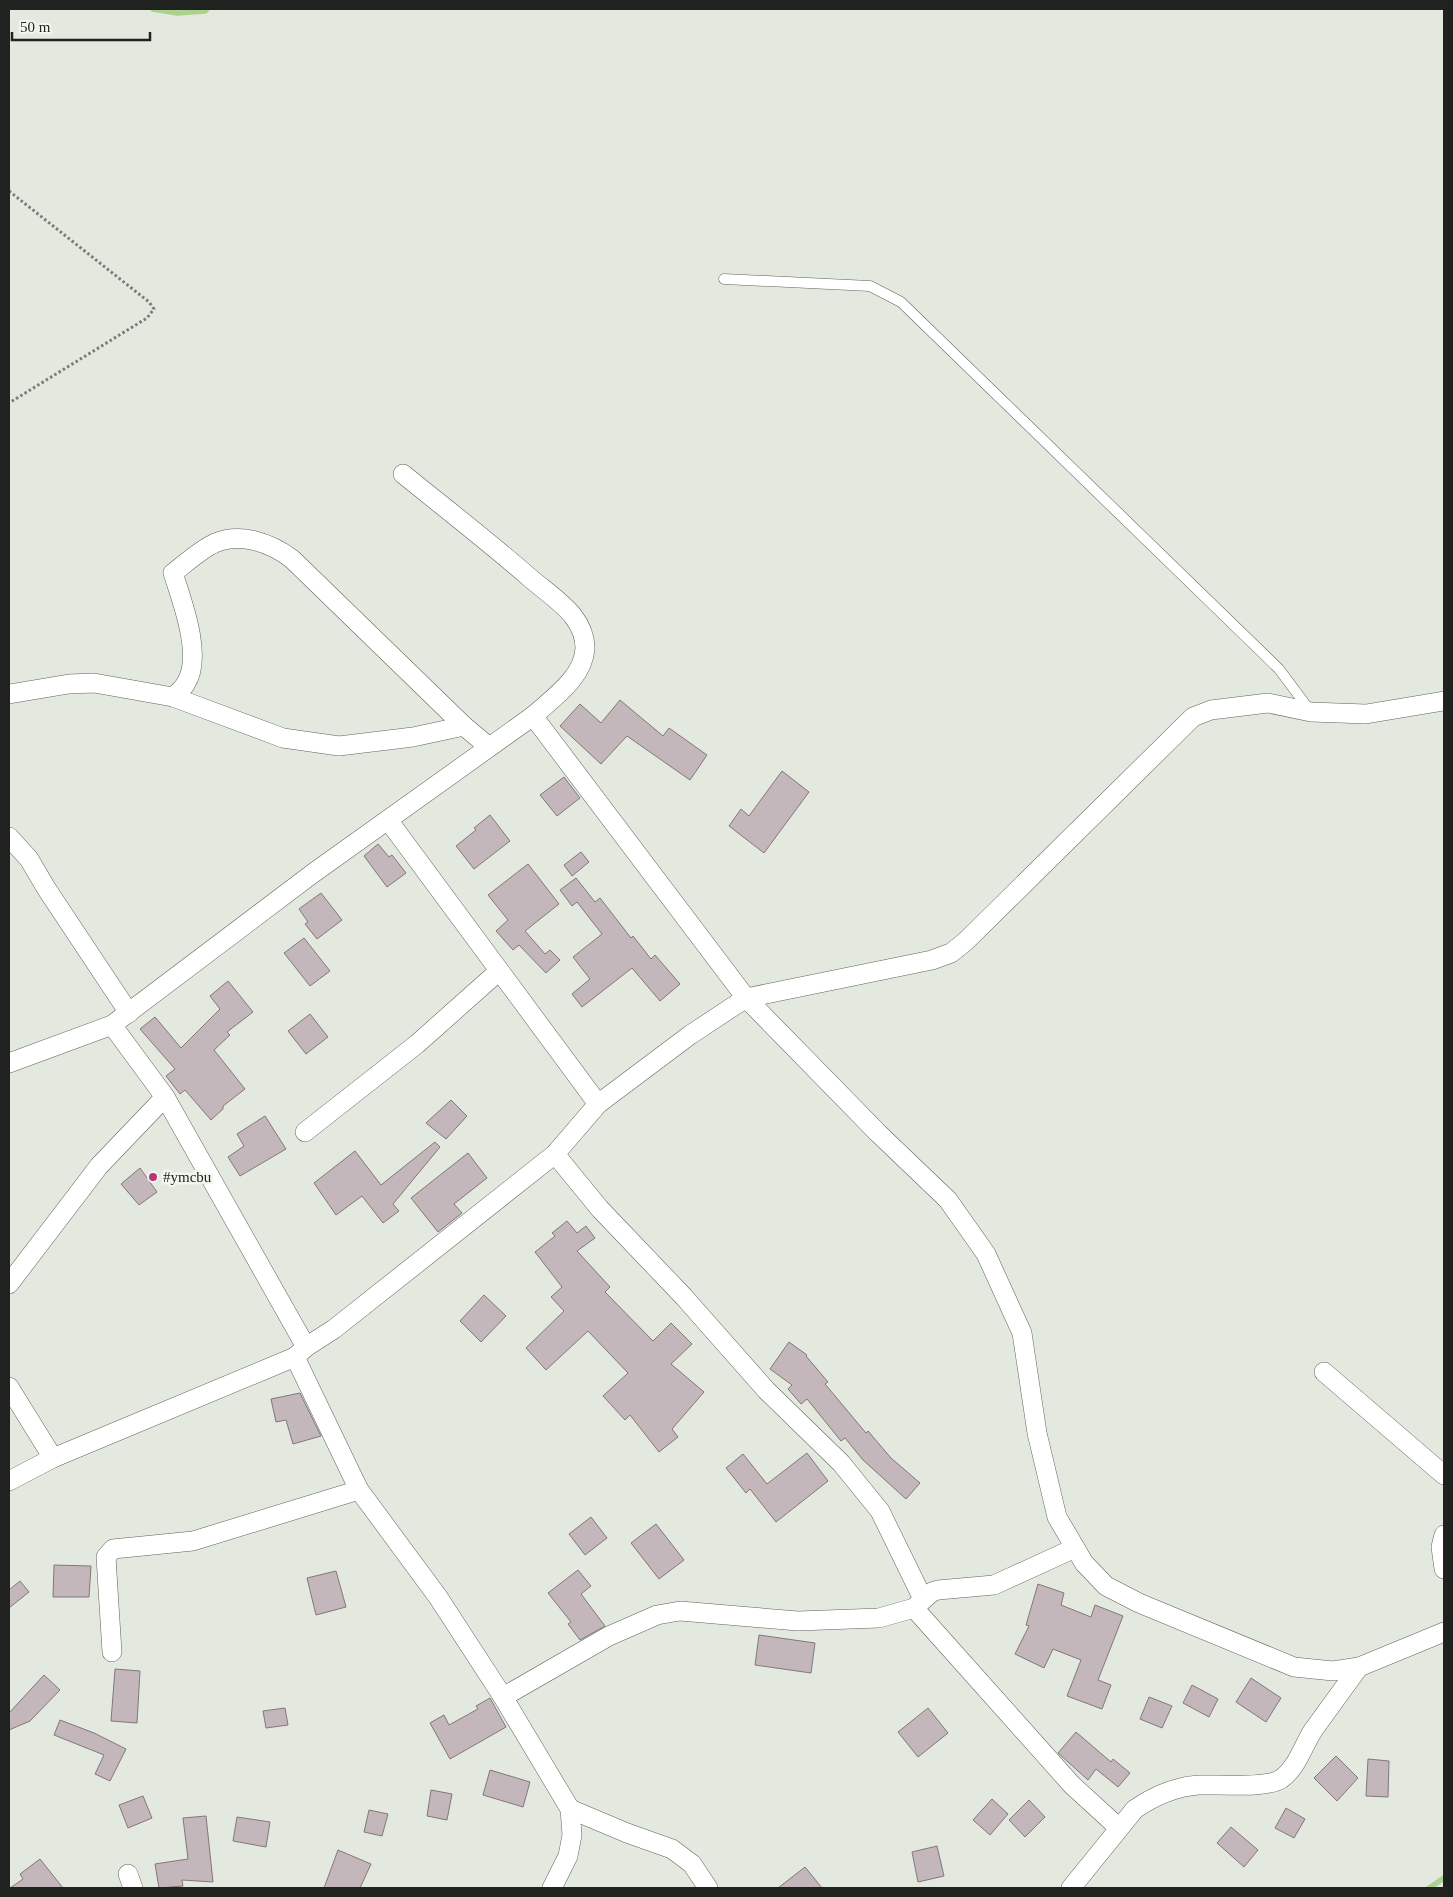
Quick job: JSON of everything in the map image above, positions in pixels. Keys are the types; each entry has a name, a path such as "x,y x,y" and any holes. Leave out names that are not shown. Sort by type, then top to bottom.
{"street":[{"path":"9,1063 112,1025 312,874 533,716 560,692 574,676 583,660 584,637 580,626 572,615 520,569 403,474"},
{"path":"172,697 188,682 193,658 189,626 173,573 213,544 226,539 248,540 278,548 292,559 464,726 489,747"},
{"path":"9,694 68,684 94,683 172,697 283,738 340,746 413,737 464,726"},
{"path":"9,1481 53,1458 300,1352 334,1329 555,1154 598,1104 683,1040 746,998 932,960 951,953 966,941 1193,717 1210,710 1268,703 1311,712 1366,714 1444,701"},
{"path":"533,716 746,998 872,1127 948,1200 986,1254 1022,1332 1037,1433 1057,1517 1084,1563 1106,1586 1139,1603 1244,1648 1294,1667 1333,1671 1360,1667 1444,1632"},
{"path":"388,820 598,1104"},
{"path":"9,838 29,858 46,888 129,1012"},
{"path":"305,1132 417,1044 499,972"},
{"path":"112,1025 165,1097 300,1352 360,1490 438,1597 503,1697 570,1809 572,1835 568,1856 552,1888"},
{"path":"9,1284 99,1166 165,1097"},
{"path":"555,1154 600,1209 684,1297 766,1390 841,1463 880,1512 919,1603 1072,1785 1119,1828"},
{"path":"1324,1372 1444,1476"},
{"path":"9,1387 53,1458"},
{"path":"112,1652 106,1557 113,1549 192,1541 360,1490"},
{"path":"1444,1535 1441,1547 1444,1569"},
{"path":"503,1697 609,1636 656,1615 680,1610 807,1620 879,1618 919,1603 932,1592 938,1590 994,1585 1075,1548"},
{"path":"1071,1888 1135,1809 1149,1800 1170,1790 1197,1785 1268,1784 1280,1780 1298,1760 1313,1731 1360,1667"},
{"path":"570,1809 627,1833 672,1849 692,1864 708,1888"}],"lane":[{"path":"724,279 870,286 901,302 1279,669 1311,712"}],"path":[{"path":"9,191 149,302 154,310 147,318 9,403"}],"building":[{"path":"620,700 663,736 669,728 707,755 690,780 627,736 601,764 560,726 580,704 601,723"},
{"path":"782,771 809,792 764,853 729,826 741,809 749,816"},
{"path":"564,777 580,798 557,816 540,795"},
{"path":"490,815 510,841 474,869 456,846 476,830 474,828"},
{"path":"378,844 389,857 392,855 406,873 387,887 364,856"},
{"path":"581,852 589,862 572,876 564,865"},
{"path":"528,864 559,904 525,931 545,954 550,950 560,960 546,973 519,945 513,950 496,931 508,920 488,895"},
{"path":"576,878 595,902 600,898 631,938 633,936 651,959 655,955 680,984 660,1001 632,968 582,1007 572,994 590,979 573,957 602,934 577,902 572,906 560,890"},
{"path":"321,893 342,920 317,939 305,924 308,922 299,909"},
{"path":"304,938 330,971 310,986 284,953"},
{"path":"228,981 253,1012 227,1032 230,1035 214,1050 245,1089 223,1106 223,1109 211,1120 185,1090 180,1094 166,1076 175,1069 140,1029 155,1017 181,1048 220,1009 210,996"},
{"path":"310,1014 328,1037 306,1054 288,1031"},
{"path":"451,1100 467,1116 446,1139 426,1123"},
{"path":"265,1116 286,1149 240,1176 228,1157 244,1146 237,1134"},
{"path":"435,1142 440,1147 393,1204 399,1211 383,1223 362,1196 336,1215 314,1183 355,1151 381,1185"},
{"path":"468,1153 487,1178 454,1204 462,1213 438,1232 411,1198"},
{"path":"140,1168 157,1192 139,1205 121,1184"},
{"path":"567,1221 577,1233 586,1226 595,1238 577,1251 610,1287 605,1292 653,1341 671,1323 692,1344 671,1364 704,1392 672,1429 678,1437 659,1452 630,1415 625,1420 603,1396 628,1373 588,1331 546,1370 526,1348 564,1311 551,1297 562,1287 535,1252 555,1236 552,1233"},
{"path":"484,1295 506,1316 481,1342 460,1321"},
{"path":"789,1342 807,1355 828,1382 825,1384 866,1433 868,1431 891,1458 920,1483 906,1499 863,1460 845,1438 841,1441 807,1399 801,1404 788,1389 792,1385 770,1369"},
{"path":"300,1393 321,1436 293,1444 286,1420 276,1422 271,1399"},
{"path":"807,1453 828,1481 776,1522 750,1489 746,1493 726,1468 743,1454 767,1484"},
{"path":"591,1517 607,1538 585,1555 569,1534"},
{"path":"656,1524 684,1560 659,1579 631,1543"},
{"path":"54,1565 91,1566 89,1597 53,1597"},
{"path":"578,1570 591,1586 581,1594 605,1626 580,1640 568,1624 571,1622 548,1593"},
{"path":"336,1571 346,1607 316,1615 307,1578"},
{"path":"20,1581 29,1592 9,1608 9,1590"},
{"path":"1038,1584 1064,1593 1061,1605 1091,1617 1095,1605 1123,1616 1098,1680 1111,1685 1102,1709 1067,1696 1081,1660 1053,1649 1044,1668 1015,1654 1029,1626 1026,1625"},
{"path":"759,1635 815,1643 811,1673 755,1665"},
{"path":"115,1669 140,1671 137,1723 111,1721"},
{"path":"44,1675 60,1690 30,1721 9,1730 9,1713"},
{"path":"1251,1678 1281,1698 1266,1722 1236,1702"},
{"path":"1192,1685 1218,1699 1209,1717 1183,1703"},
{"path":"1149,1697 1172,1706 1162,1728 1140,1719"},
{"path":"490,1698 506,1727 450,1759 430,1723 444,1715 449,1725 478,1709 476,1706"},
{"path":"285,1708 288,1725 266,1728 263,1711"},
{"path":"928,1708 948,1733 918,1757 898,1732"},
{"path":"60,1720 94,1733 126,1749 110,1781 95,1774 104,1755 54,1735"},
{"path":"1076,1732 1111,1762 1113,1759 1130,1773 1118,1787 1096,1769 1088,1780 1058,1753"},
{"path":"1336,1756 1358,1778 1337,1801 1314,1778"},
{"path":"1368,1759 1389,1761 1388,1797 1366,1796"},
{"path":"490,1770 530,1782 523,1807 483,1795"},
{"path":"431,1790 452,1794 447,1820 427,1816"},
{"path":"143,1796 152,1818 128,1828 119,1805"},
{"path":"992,1799 1008,1814 990,1835 973,1820"},
{"path":"1029,1800 1045,1817 1025,1837 1009,1820"},
{"path":"1286,1808 1305,1819 1294,1838 1275,1828"},
{"path":"369,1810 388,1814 382,1836 364,1832"},
{"path":"206,1816 213,1882 182,1880 183,1886 159,1888 155,1864 188,1859 183,1818"},
{"path":"237,1817 270,1822 266,1847 233,1841"},
{"path":"1231,1827 1258,1850 1244,1867 1217,1843"},
{"path":"937,1846 944,1876 918,1882 912,1852"},
{"path":"338,1850 371,1864 360,1888 324,1888"},
{"path":"40,1859 63,1888 10,1888 23,1879 20,1874"},
{"path":"805,1867 822,1888 778,1888"}],"waterway":[{"path":"153,9 177,13 205,11 207,9"},
{"path":"1429,1888 1444,1878"}],"place":[{"name":"#ymcbu","path":"153,1177"}]}
